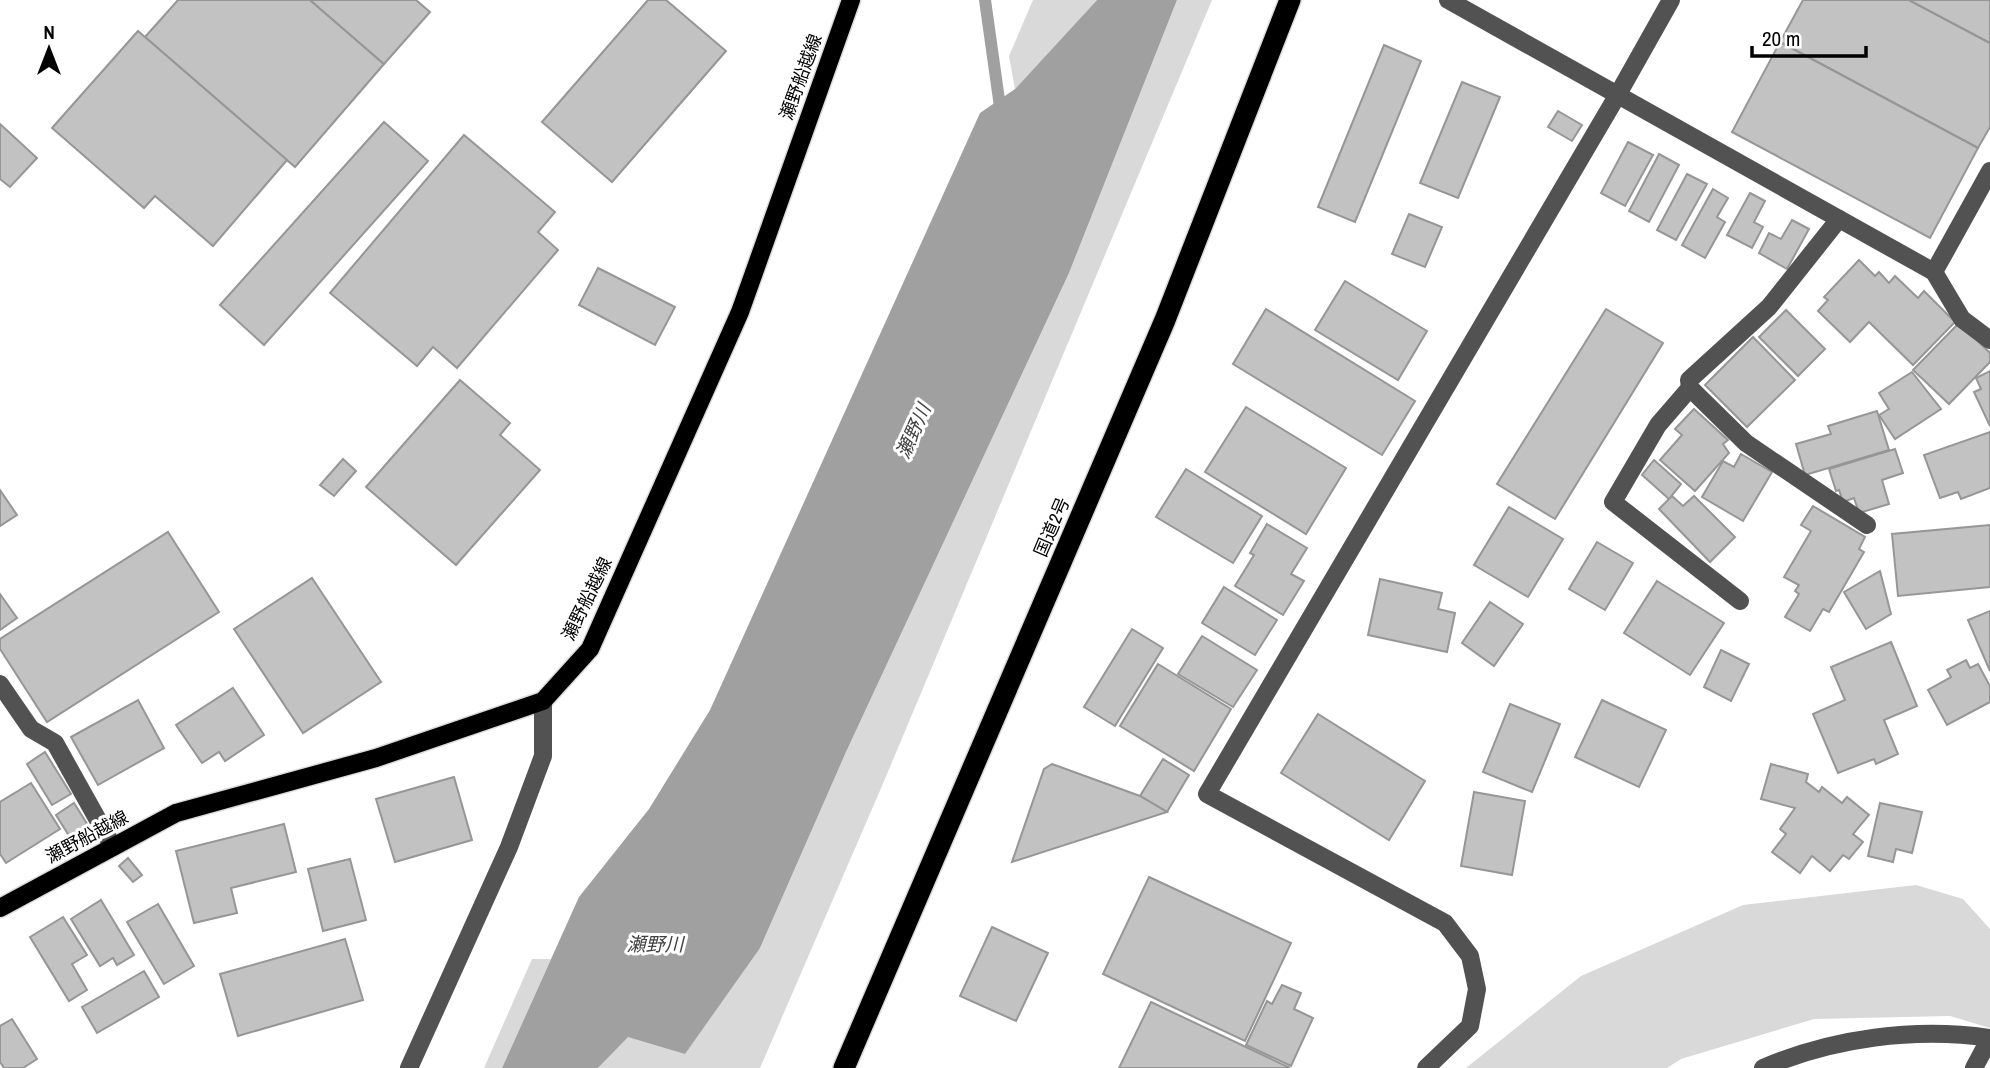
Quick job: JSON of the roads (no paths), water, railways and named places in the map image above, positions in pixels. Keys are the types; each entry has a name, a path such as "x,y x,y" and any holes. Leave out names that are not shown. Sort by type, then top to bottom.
{"highway":[{"name":"国道2号","path":"845,1068 1165,320 1290,0"}],"main road":[{"name":"瀬野船越線","path":"0,908 176,813 376,758 543,701 590,649 734,325 851,0"}],"street":[{"path":"1448,0 1934,272 1962,319 1990,341"},
{"path":"1426,1068 1470,1026 1478,989 1470,956 1446,923 1207,794 1671,0"},
{"path":"1934,272 1990,172"},
{"path":"1839,219 1769,307 1689,380 1690,388 1746,443 1867,525"},
{"path":"1690,388 1658,425 1613,502 1740,601"},
{"path":"0,684 31,729 55,743 113,847"},
{"path":"409,1068 509,847 543,756 543,701"},
{"path":"1771,1066 1819,1048 1905,1034 1959,1033 1990,1038 1974,1068"}],"water":[{"name":"瀬野川","path":"1097,0 1177,0 1069,273 846,752 760,948 685,1054 628,1037 598,1068 502,1068 579,897 649,809 710,710 980,113 1015,89"}],"waterway":[{"path":"985,0 1001,114"}]}
